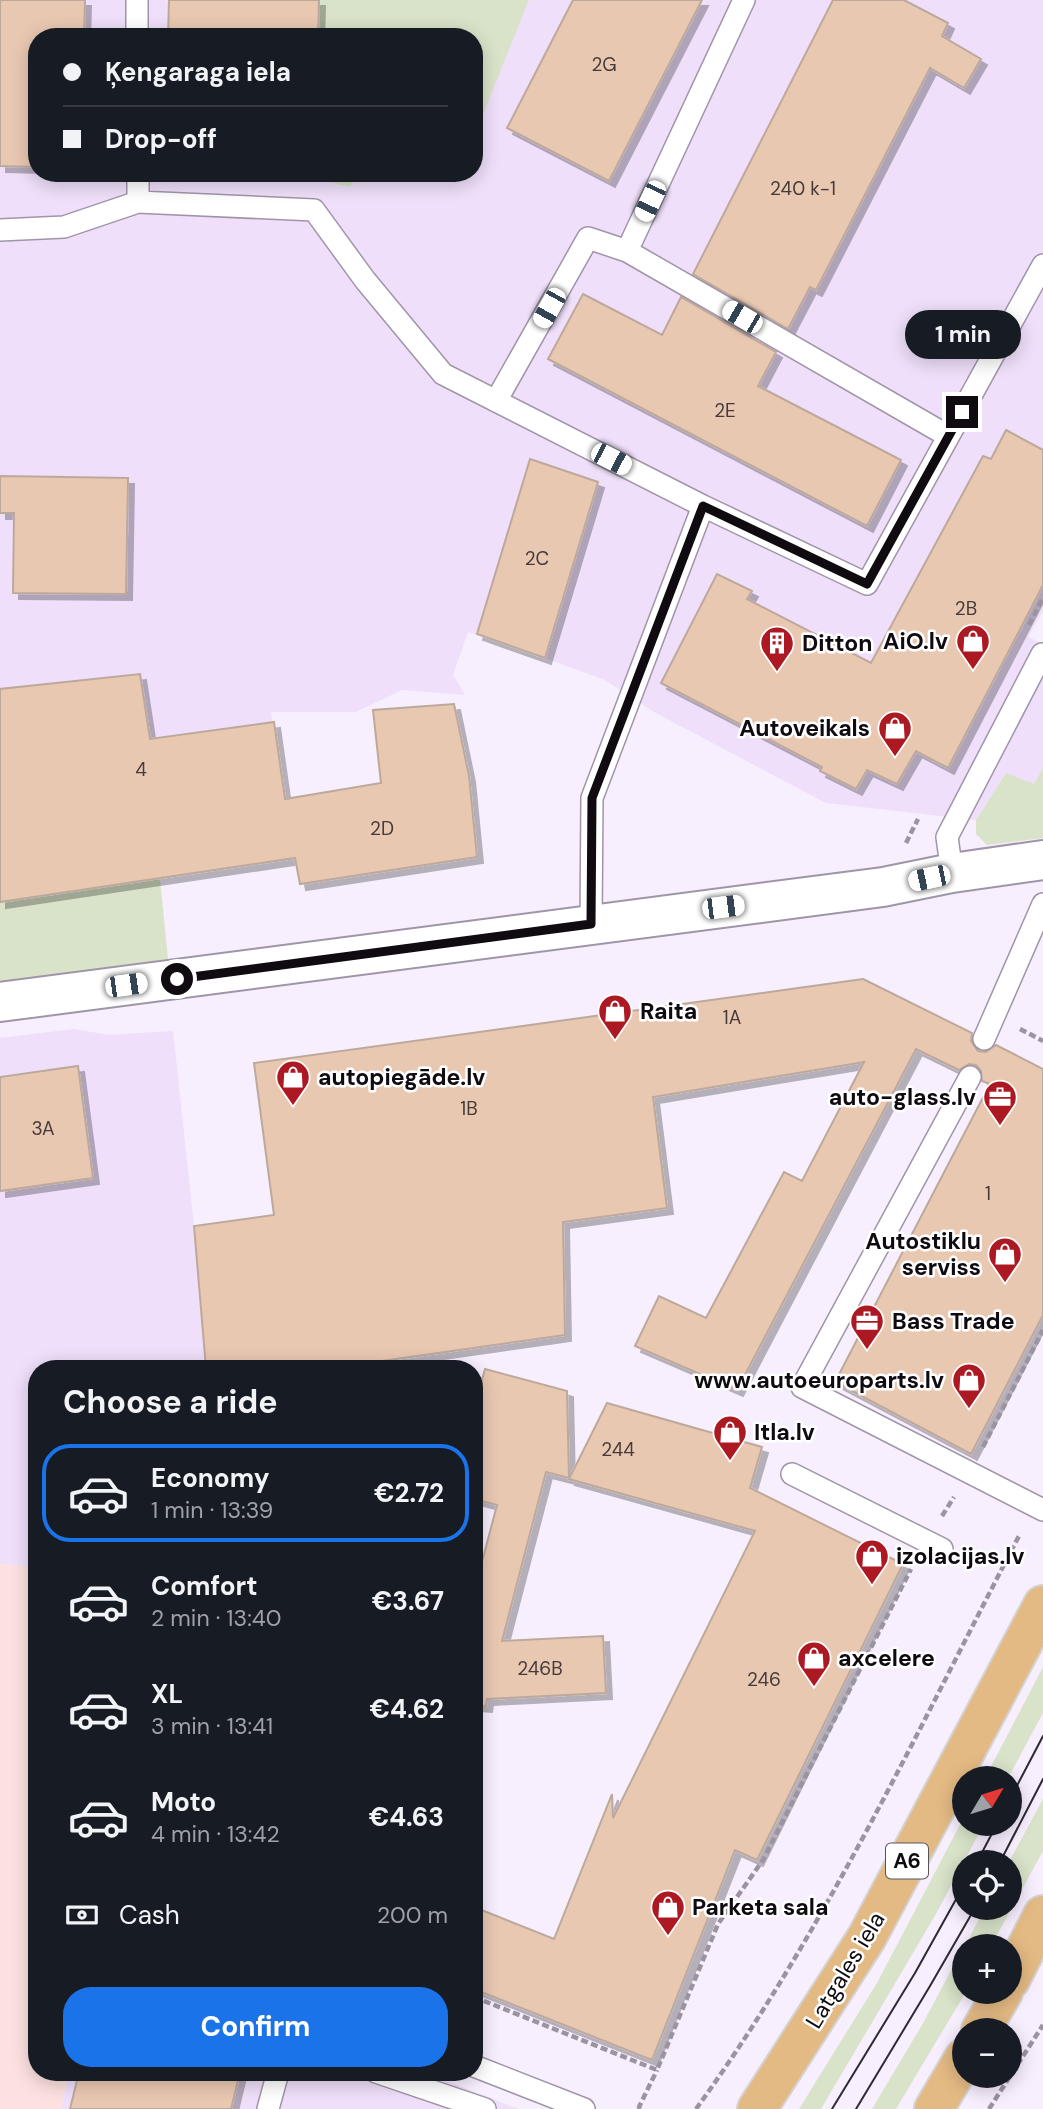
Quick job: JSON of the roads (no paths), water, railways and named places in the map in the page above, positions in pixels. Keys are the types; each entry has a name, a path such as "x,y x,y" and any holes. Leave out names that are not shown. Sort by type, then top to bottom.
{"highway":[{"name":"Latgales iela","path":"757,2109 867,1937 1043,1605"},
{"path":"1022,1956 1043,1915"},
{"path":"934,2109 952,2078"}],"street":[{"path":"0,1002 883,887 952,873 1043,860"}],"lane":[{"path":"137,0 138,28"},
{"path":"627,251 744,0"},
{"path":"138,182 138,202"},
{"path":"0,230 64,227 138,202 314,210 365,280 443,374 703,506 867,584 1043,265"},
{"path":"496,401 588,238 627,251 948,436"},
{"path":"591,924 592,798 703,506"},
{"path":"952,873 947,837 1042,654"},
{"path":"984,1039 1043,904"},
{"path":"971,1077 802,1387 1039,1508"},
{"path":"792,1474 934,1545"},
{"path":"483,2070 584,2109"},
{"path":"268,2109 276,2081"},
{"path":"403,2081 485,2109"}],"tram line":[{"path":"1022,1776 1043,1736"},
{"path":"1006,1850 1043,1779"},
{"path":"983,1850 991,1836"},
{"path":"832,2109 952,1907"},
{"path":"856,2109 968,1920"}],"place":[{"name":"AiO.lv","path":"973,671"},
{"name":"Ditton","path":"777,673"},
{"name":"Autoveikals","path":"895,758"},
{"name":"Raita","path":"615,1041"},
{"name":"autopiegāde.lv","path":"293,1107"},
{"name":"auto-glass.lv","path":"1000,1127"},
{"name":"Autostiklu serviss","path":"1005,1284"},
{"name":"Bass Trade","path":"867,1351"},
{"name":"www.autoeuroparts.lv","path":"969,1410"},
{"name":"Itla.lv","path":"730,1462"},
{"name":"izolacijas.lv","path":"872,1586"},
{"name":"axcelere","path":"814,1688"},
{"name":"Parketa sala","path":"668,1937"}]}
